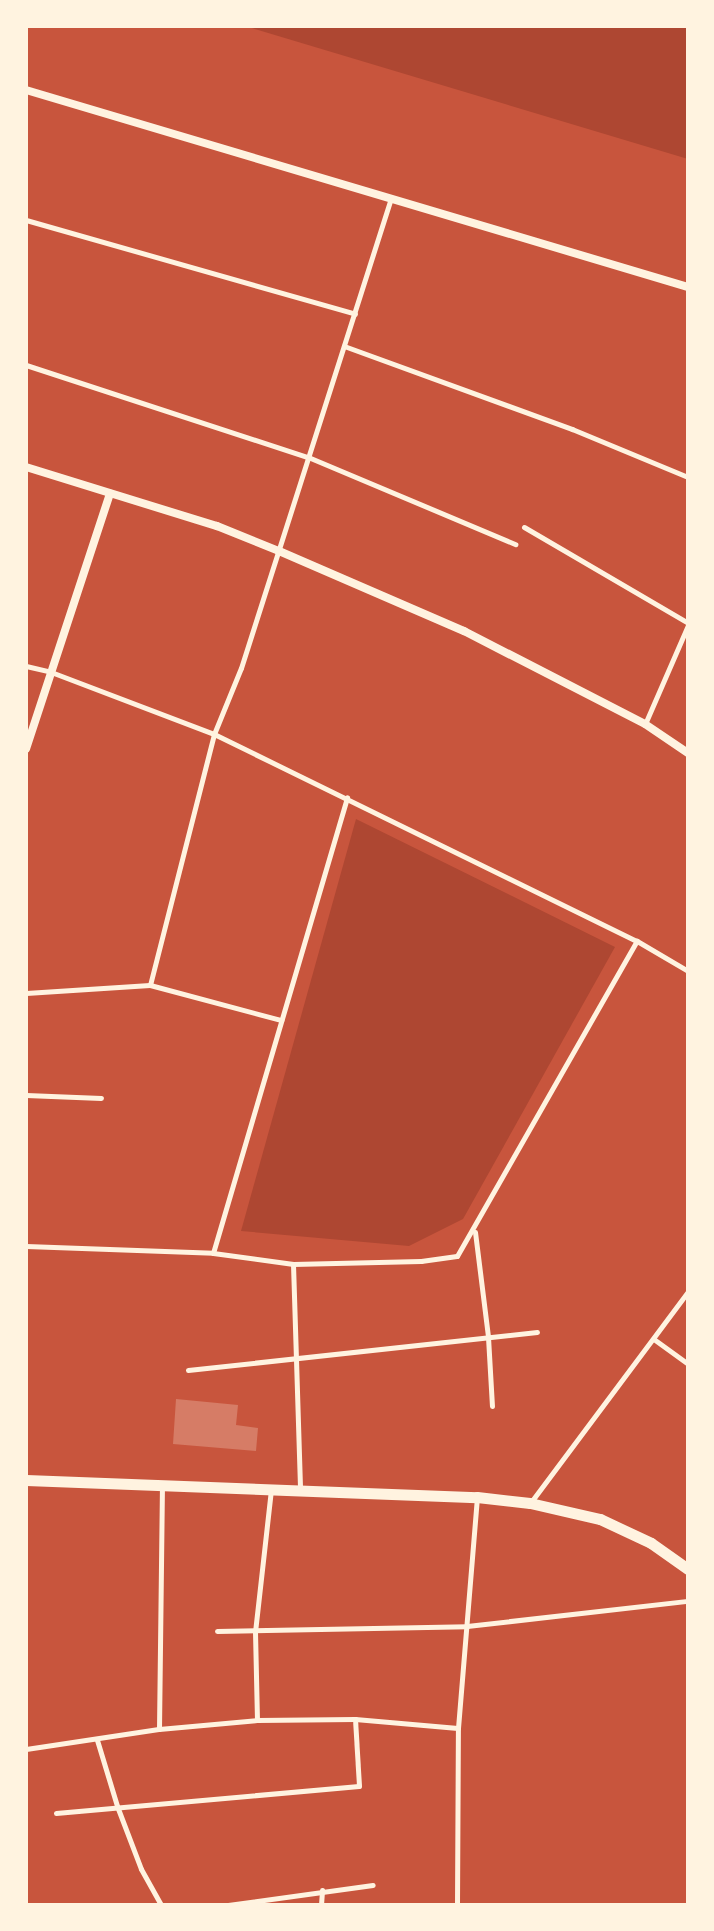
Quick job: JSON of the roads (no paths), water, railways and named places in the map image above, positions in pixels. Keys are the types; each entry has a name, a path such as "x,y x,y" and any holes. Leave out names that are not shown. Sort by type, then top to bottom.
{"street":[{"path":"26,90 688,287"},
{"path":"26,467 217,526 279,551 464,631 645,724 688,753"},
{"path":"26,749 110,493"},
{"path":"26,1480 477,1497 530,1503 600,1519 651,1543 688,1569"}],"lane":[{"path":"150,985 214,734 241,668 391,198"},
{"path":"26,220 355,314"},
{"path":"344,346 572,429 688,477"},
{"path":"26,365 308,457 515,544"},
{"path":"524,527 688,624 645,724"},
{"path":"26,666 51,672 214,734 637,941 688,971"},
{"path":"213,1253 347,797"},
{"path":"26,1246 213,1253 293,1264 421,1261 457,1256 637,941"},
{"path":"26,993 150,985 281,1020"},
{"path":"26,1095 101,1098"},
{"path":"474,1231 488,1337 492,1406"},
{"path":"293,1264 300,1491"},
{"path":"530,1503 655,1340 688,1291"},
{"path":"188,1370 537,1332"},
{"path":"655,1340 688,1364"},
{"path":"159,1729 162,1485"},
{"path":"257,1720 255,1632 271,1489"},
{"path":"457,1905 458,1728 477,1497"},
{"path":"217,1631 467,1626 688,1601"},
{"path":"26,1749 159,1729 257,1720 355,1719 458,1728"},
{"path":"56,1813 359,1786 355,1719"},
{"path":"97,1740 141,1869 161,1905"},
{"path":"228,1905 373,1885"},
{"path":"321,1905 322,1890"}]}
